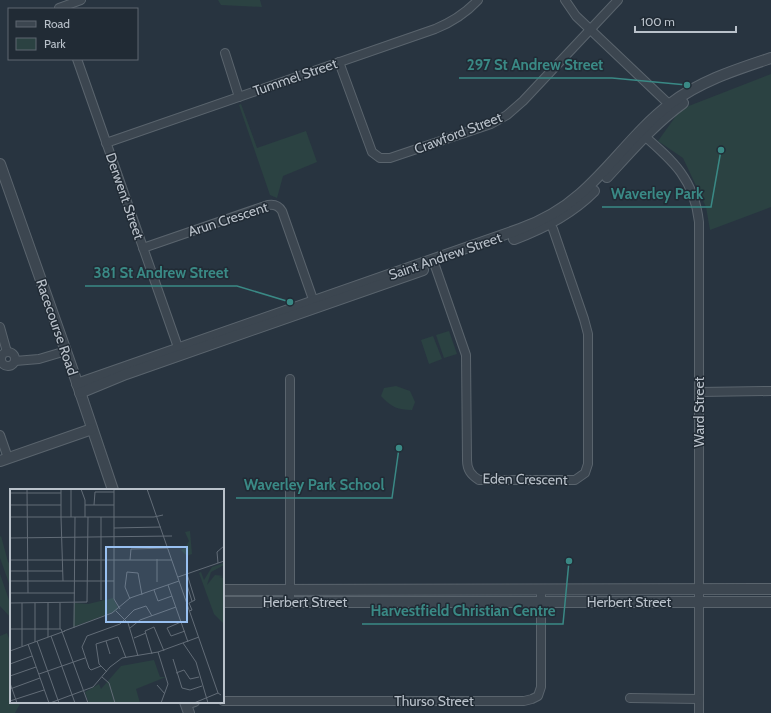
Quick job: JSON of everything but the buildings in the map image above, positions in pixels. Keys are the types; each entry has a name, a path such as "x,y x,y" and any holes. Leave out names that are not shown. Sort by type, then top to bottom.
{"street":[{"path":"58,6 81,0"},
{"name":"Tummel Street","path":"106,143 450,22 464,14 478,0"},
{"path":"565,0 576,16 672,106"},
{"name":"Crawford Street","path":"339,62 369,147 372,152 385,159 499,120 523,101 618,0"},
{"path":"225,53 240,97"},
{"name":"Saint Andrew Street","path":"79,388 434,263 532,232 548,221 565,215 583,202 642,134 672,106 692,90 713,78 771,58"},
{"name":"Derwent Street","path":"77,60 180,352"},
{"name":"Saint Andrew Street","path":"672,106 712,86 771,65"},
{"name":"Ward Street","path":"642,134 680,171 692,193 697,211 699,234 699,713"},
{"name":"Racecourse Road","path":"0,164 79,388 113,489"},
{"name":"Arun Crescent","path":"143,248 273,204 279,207 282,211 315,304"},
{"name":"Eden Crescent","path":"434,263 466,355 468,470 479,480 575,480 585,473 588,464 588,334 582,312 548,221"},
{"path":"0,327 7,352"},
{"path":"7,352 2,356 1,362 9,365 15,361 39,359 66,351"},
{"path":"7,352 14,355 15,361"},
{"path":"290,379 290,602"},
{"path":"699,392 771,392"},
{"path":"0,435 4,460 92,429"},
{"name":"Thurso Street","path":"224,701 532,699 538,696 541,687 541,589"},
{"name":"Herbert Street","path":"224,590 771,589"},
{"path":"413,590 413,602"},
{"name":"Herbert Street","path":"224,602 771,602"},
{"path":"630,698 699,699"}],"green space":[{"path":"218,0 260,0 262,7 221,5"},
{"path":"771,74 771,207 710,230 706,207 683,158 658,141 681,109"},
{"path":"241,104 257,148 306,131 317,162 283,176 277,198 270,195 239,105"},
{"path":"449,331 457,354 444,358 436,335"},
{"path":"433,336 442,359 429,364 421,340"},
{"path":"396,386 410,391 415,402 412,410 395,407 381,396 384,388"},
{"path":"1,536 8,562 10,564 10,586 0,558"},
{"path":"0,574 10,603 10,617 0,606"},
{"path":"7,633 10,641 10,703 20,703 15,713 0,713 0,636"}],"place":[{"name":"297 St Andrew Street","path":"687,85"},
{"name":"Waverley Park","path":"721,150"},
{"name":"381 St Andrew Street","path":"290,302"},
{"name":"Waverley Park School","path":"399,448"},
{"name":"Harvestfield Christian Centre","path":"569,561"}]}
